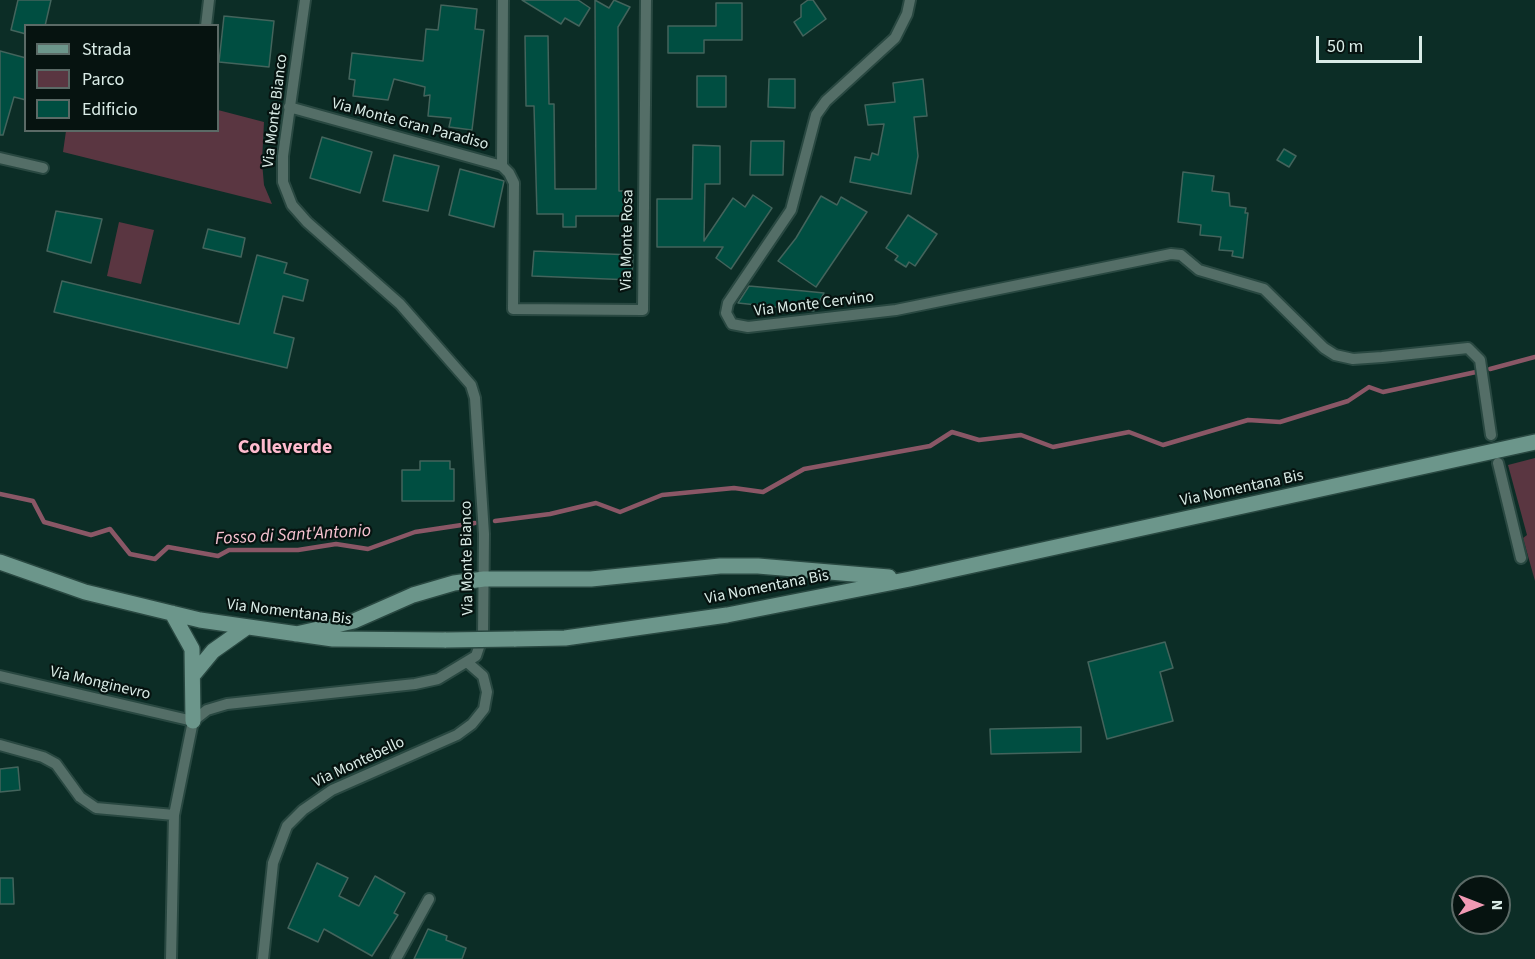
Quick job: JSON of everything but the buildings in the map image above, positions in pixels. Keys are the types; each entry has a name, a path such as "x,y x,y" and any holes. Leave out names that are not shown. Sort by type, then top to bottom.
{"main road":[{"name":"Via Nomentana Bis","path":"0,562 86,592 172,613 247,627 333,639 565,638 727,615 910,579 1535,442"},
{"path":"297,634 354,621 413,595 444,586 484,579 591,579 720,566 758,566 910,579"},
{"path":"172,613 192,650 193,721"},
{"path":"194,674 213,651 247,627"}],"street":[{"path":"206,24 209,0"},
{"name":"Via Monte Bianco","path":"193,721 207,710 226,704 426,681 448,674 476,656 483,635 484,579 478,443 471,385 400,304 307,222 292,205 284,182 283,169 289,108 305,0"},
{"name":"Via Monte Gran Paradiso","path":"289,108 502,166 503,0"},
{"name":"Via Monte Rosa","path":"502,166 514,183 513,309 643,310 646,0"},
{"name":"Via Monte Cervino","path":"910,0 908,14 895,38 826,102 816,115 791,210 728,303 726,313 732,324 748,327 896,310 1171,254 1181,255 1199,270 1264,289 1324,348 1335,355 1353,358 1382,357 1468,348 1480,360 1491,435"},
{"path":"0,158 43,168"},
{"path":"1498,463 1521,558"},
{"name":"Via Montebello","path":"263,959 273,863 288,826 303,810 332,790 457,735 472,724 484,709 487,692 483,676 467,662"},
{"name":"Via Monginevro","path":"0,676 193,721"},
{"path":"171,959 174,815 193,721"},
{"path":"0,745 43,757 56,764 80,797 96,808 174,815"},
{"path":"396,959 429,899"}],"green space":[{"path":"219,110 264,122 262,162 264,185 272,204 63,152 66,132 219,132"},
{"path":"119,222 154,230 141,284 107,276"},
{"path":"1535,458 1535,581 1523,538 1527,535 1508,465"}],"waterway":[{"name":"Fosso di Sant'Antonio","path":"1490,369 1535,357"},
{"name":"Fosso di Sant'Antonio","path":"495,521 550,514 596,503 620,512 662,495 734,488 763,492 804,469 930,446 952,432 979,440 1021,435 1053,447 1129,432 1163,445 1248,420 1280,422 1348,401 1369,387 1383,392 1476,372"},
{"name":"Fosso di Sant'Antonio","path":"0,494 33,501 44,522 91,535 110,529 130,554 155,559 168,547 218,556 229,550 298,550 336,544 368,549 415,532 475,523"}],"district":[{"name":"Colleverde","path":"285,449"}]}
